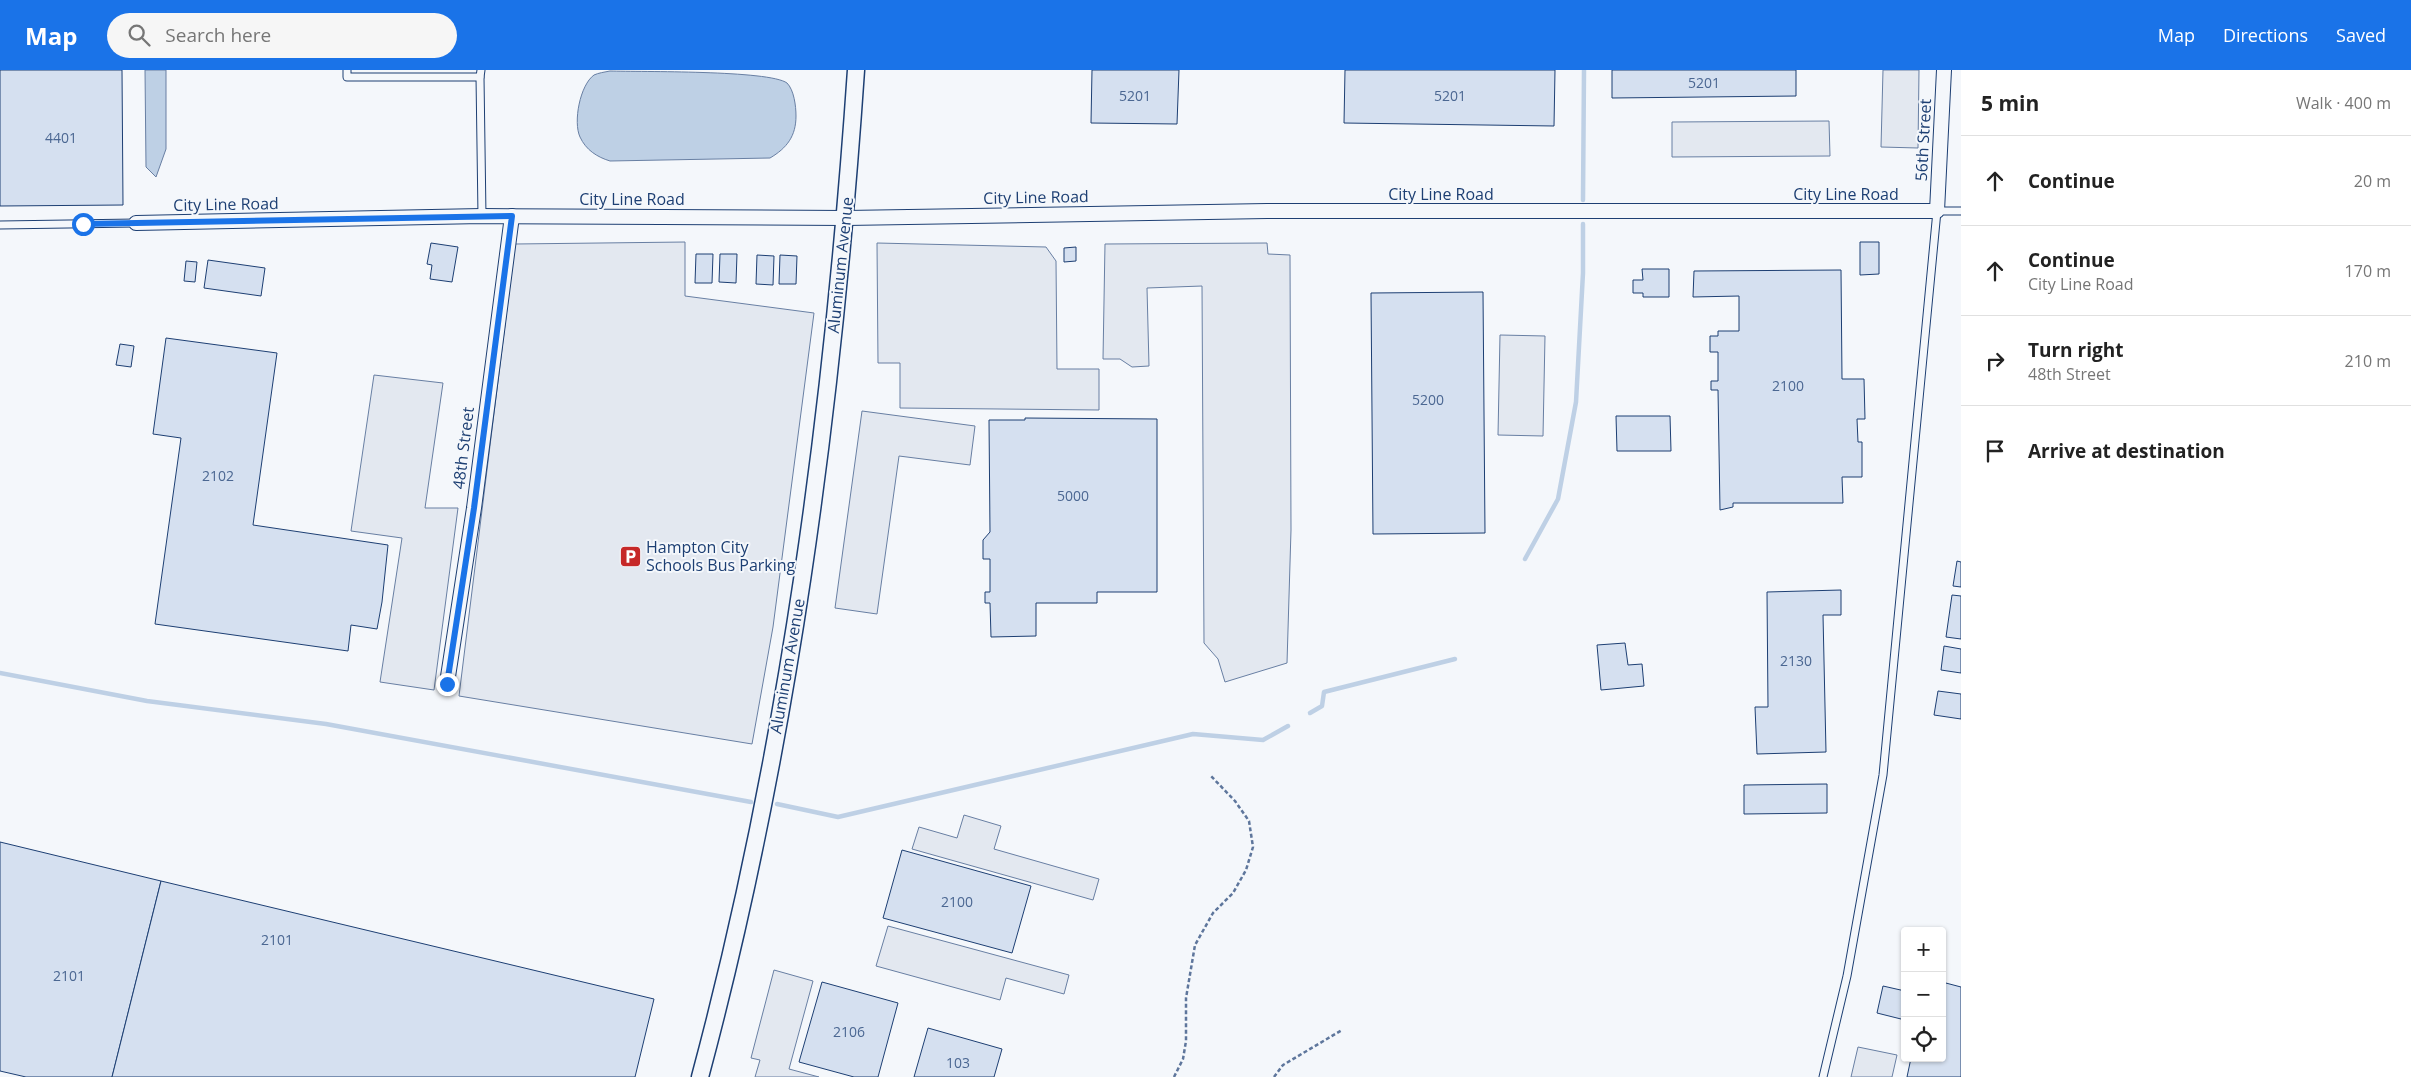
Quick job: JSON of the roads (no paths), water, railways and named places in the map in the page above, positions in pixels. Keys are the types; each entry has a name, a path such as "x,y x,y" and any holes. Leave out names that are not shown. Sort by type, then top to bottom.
{"street":[{"name":"Aluminum Avenue","path":"700,1077 760,824 810,530 846,218 856,70"},
{"name":"56th Street","path":"1937,211 1944,70"},
{"name":"City Line Road","path":"136,223 482,216 846,218 1267,211 1937,211"},
{"name":"48th Street","path":"447,684 474,508 512,216"}],"lane":[{"path":"347,70 347,77 480,74 482,216"},
{"path":"1823,1077 1846,976 1883,775 1937,211 1961,211"},
{"path":"0,225 136,223"}],"water":[{"path":"145,70 166,70 166,149 156,177 146,167"},
{"path":"610,71 731,74 775,79 787,83 793,94 796,112 794,130 786,146 770,158 610,161 596,155 585,146 580,137 577,122 579,104 589,80 596,74"}],"waterway":[{"path":"1583,200 1584,70"},
{"path":"1525,559 1558,499 1576,402 1583,273 1583,224"},
{"path":"1310,713 1322,706 1324,692 1455,659"},
{"path":"0,673 147,701 326,724 751,802"},
{"path":"777,804 838,817 1193,734 1263,740 1288,726"}],"place":[{"name":"Hampton City Schools Bus Parking","path":"630,556"}]}
